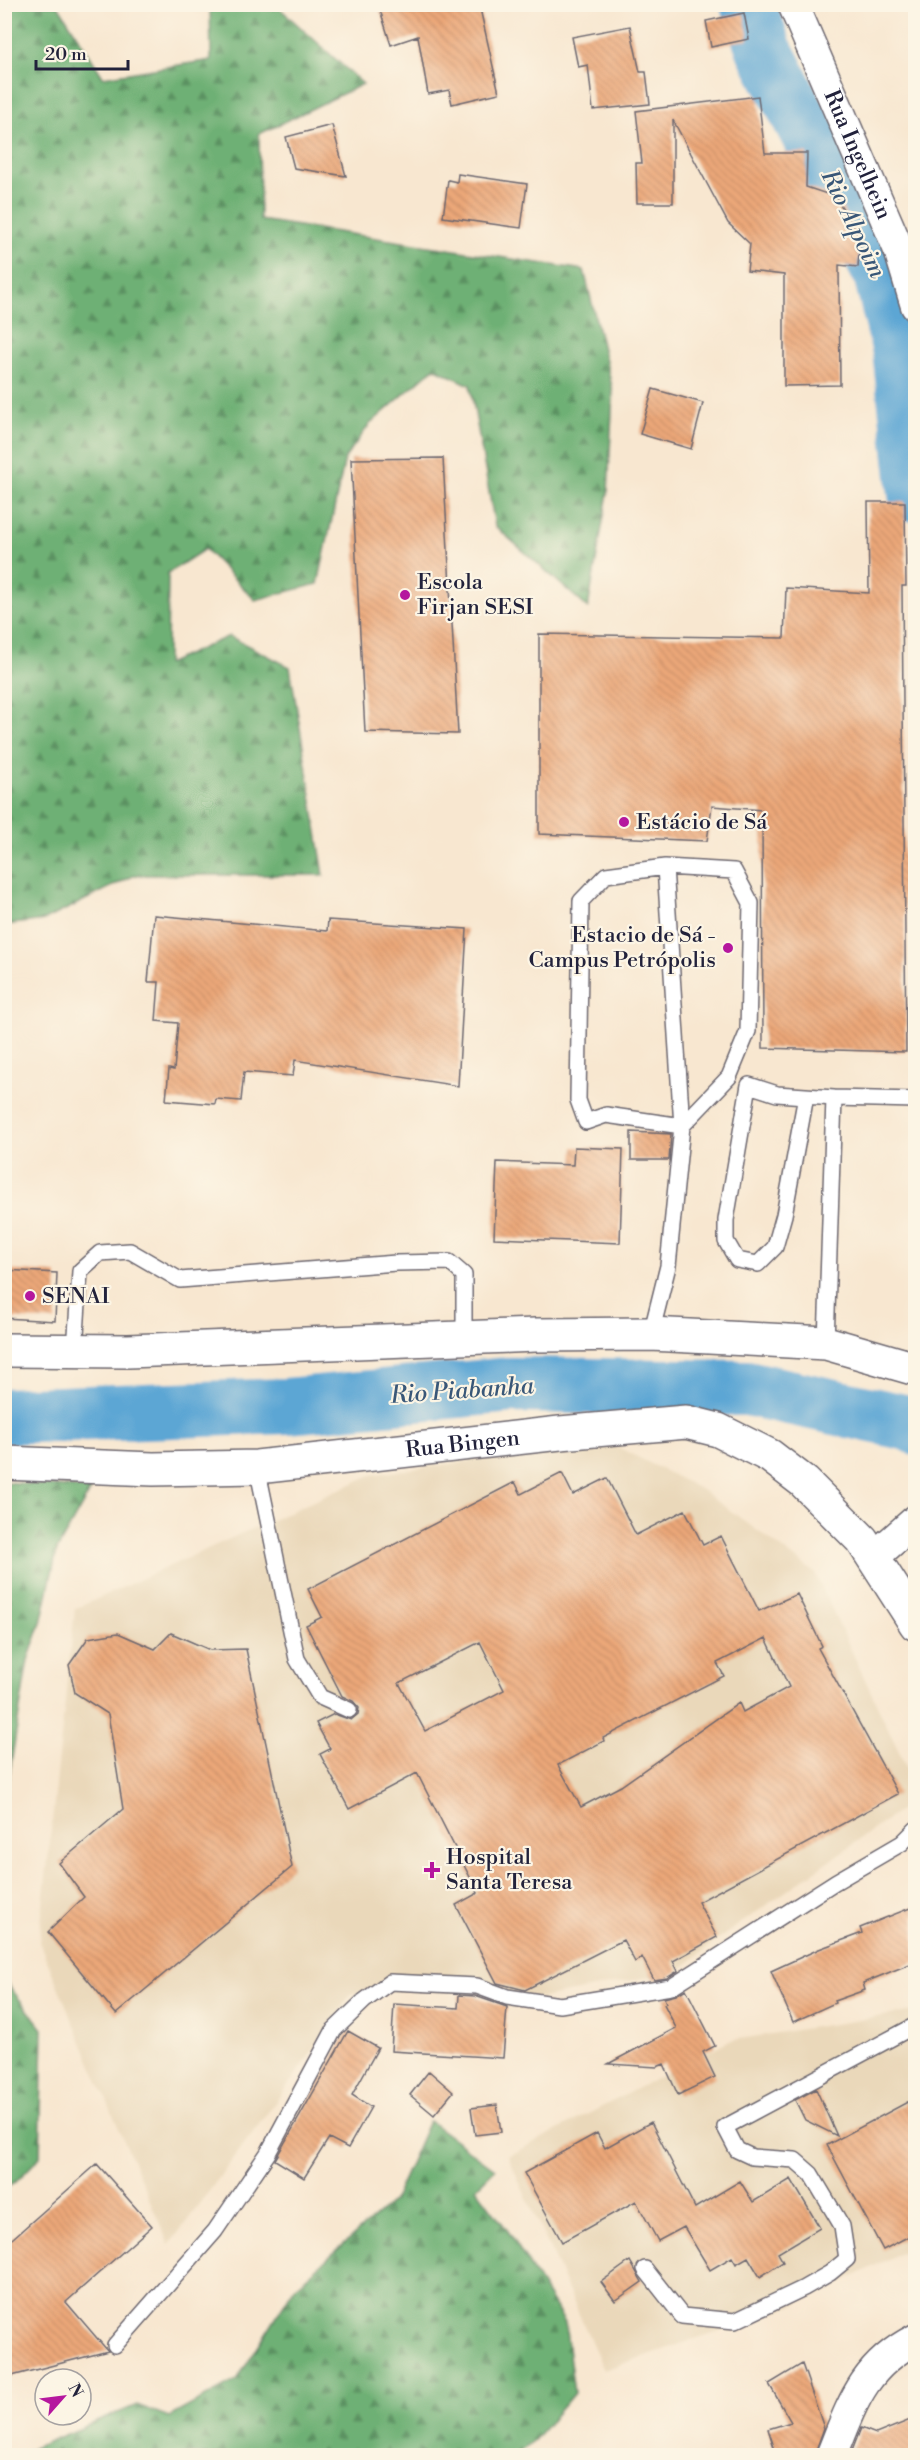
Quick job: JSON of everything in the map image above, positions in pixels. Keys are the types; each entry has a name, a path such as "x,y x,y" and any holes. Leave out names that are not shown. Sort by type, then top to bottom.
{"main road":[{"path":"4,1350 128,1351 464,1338 651,1334 826,1343 915,1369"},
{"name":"Rua Bingen","path":"4,1462 153,1468 257,1467 560,1433 686,1422 718,1430 770,1456 804,1482 842,1517 862,1540 915,1624"}],"street":[{"name":"Rua Ingelhein","path":"793,4 899,250 915,306"},
{"path":"874,1557 915,1520"},
{"path":"831,2456 853,2400 870,2375 893,2350 915,2339"}],"lane":[{"path":"651,1334 668,1266 682,1126 665,867"},
{"path":"665,867 734,871 751,903 748,1031 729,1077 682,1126 606,1115 586,1122 578,1100 580,901 606,875 665,867"},
{"path":"729,1077 777,1094 915,1100"},
{"path":"749,1085 726,1220 726,1241 738,1260 758,1264 775,1248 784,1215 806,1096"},
{"path":"826,1343 834,1098"},
{"path":"75,1351 80,1271 99,1253 130,1251 180,1280 396,1263 449,1262 464,1275 464,1338"},
{"path":"257,1467 297,1659 320,1697 349,1710"},
{"path":"115,2345 215,2231 268,2153 334,2030 364,2001 390,1982 477,1986 507,1997 560,2005 671,1987 835,1882 902,1843 915,1829"},
{"path":"645,2269 682,2316 735,2321 804,2288 830,2273 847,2259 842,2226 811,2174 795,2160 752,2157 737,2150 725,2127 915,2025"}],"shaded area":[{"name":"Hospital Santa Teresa","path":"606,1441 702,1490 815,1573 915,1786 915,1800 717,1940 669,1978 648,1977 542,1998 410,1980 351,1994 303,2065 169,2245 39,1942 75,1609 371,1475"},
{"path":"915,2011 915,2246 792,2306 604,2370 508,2156 728,2041"}],"green space":[{"path":"4,5 58,5 103,77 211,60 210,5 276,5 363,84 259,134 260,220 584,270 613,391 608,493 588,608 495,526 470,385 434,368 369,425 345,458 318,584 255,600 205,549 168,573 167,664 229,636 290,667 324,875 135,875 45,920 5,925"},
{"path":"5,1482 91,1489 57,1550 41,1623 28,1660 5,1800"},
{"path":"5,1977 8,1985 43,2029 40,2157 17,2181 5,2187"},
{"path":"429,2121 495,2169 476,2188 508,2231 565,2323 574,2393 530,2445 512,2456 16,2455 84,2427 93,2427 93,2423 137,2405 169,2417 237,2380 294,2288 394,2200"}],"building":[{"path":"398,4 479,4 499,93 452,104 449,90 428,94 418,36 391,45 380,10"},
{"path":"744,13 749,39 711,47 706,21"},
{"path":"630,26 640,72 646,72 650,104 593,110 588,65 578,67 572,37"},
{"path":"758,96 765,153 807,153 806,187 836,197 860,239 858,267 839,265 840,385 784,386 784,275 747,271 750,244 728,223 673,120 673,203 637,203 636,163 642,163 636,111"},
{"path":"332,125 346,176 294,168 286,137"},
{"path":"458,174 527,184 521,228 443,217 448,180 457,182"},
{"path":"653,389 703,403 691,449 640,434"},
{"name":"Escola Firjan SESI","path":"443,458 458,734 365,732 351,459"},
{"name":"Estácio de Sá","path":"868,502 905,502 906,586 902,586 906,1052 763,1048 762,810 712,806 707,841 539,834 539,634 784,638 786,588 869,593"},
{"path":"154,915 327,931 328,920 467,929 458,1086 295,1060 293,1076 244,1072 241,1101 216,1099 215,1104 166,1100 169,1069 174,1070 178,1023 156,1021 159,982 148,982"},
{"path":"631,1132 671,1134 669,1160 631,1160"},
{"path":"574,1147 623,1149 620,1243 494,1238 497,1162 573,1165"},
{"name":"SENAI","path":"4,1270 57,1273 55,1321 4,1318"},
{"path":"562,1473 573,1495 607,1478 636,1535 685,1510 703,1545 721,1536 759,1611 797,1594 822,1646 818,1648 898,1794 698,1902 717,1937 673,1961 678,1971 667,1978 654,1980 642,1957 635,1962 623,1940 525,1990 497,1983 456,1905 478,1893 417,1773 349,1809 320,1754 330,1749 316,1723 334,1714 351,1720 358,1714 359,1708 353,1701 342,1696 306,1625 322,1617 308,1589 515,1482 521,1494","holes":["766,1638 789,1687 743,1712 739,1703 621,1786 581,1807 558,1765 604,1741 603,1738 724,1676 717,1663","480,1642 504,1690 425,1731 399,1683"]},
{"path":"118,1633 155,1649 171,1633 210,1650 246,1649 292,1867 116,2014 48,1932 84,1897 59,1863 123,1809 108,1714 75,1693 69,1665 88,1638"},
{"path":"915,1906 915,1962 863,1983 865,1990 834,2001 835,2003 793,2022 771,1971 819,1949 862,1933 860,1928"},
{"path":"686,1989 715,2046 703,2052 715,2077 678,2095 664,2064 657,2067 608,2064 676,2028 664,2004 666,2003 664,1998"},
{"path":"459,1995 475,1996 507,2007 503,2058 391,2051 394,2004 458,2008"},
{"path":"348,2031 378,2048 352,2095 371,2107 348,2148 329,2138 304,2178 275,2160"},
{"path":"429,2071 453,2092 434,2115 410,2095"},
{"path":"816,2089 837,2136 805,2120 795,2100"},
{"path":"915,2098 915,2233 883,2250 827,2145"},
{"path":"497,2105 501,2132 475,2135 471,2108"},
{"path":"651,2122 695,2208 740,2181 753,2202 791,2179 820,2228 778,2253 783,2262 760,2277 748,2257 736,2264 732,2257 710,2270 684,2227 658,2241 636,2201 562,2242 524,2173 597,2133 605,2148"},
{"path":"97,2164 152,2226 66,2302 108,2351 46,2367 33,2367 33,2370 4,2378 4,2246"},
{"path":"630,2261 642,2282 615,2301 601,2282"},
{"path":"802,2364 824,2428 814,2456 777,2456 768,2429 791,2422 769,2384"},
{"path":"915,2418 915,2456 850,2456 861,2428 876,2434"}],"waterway":[{"name":"Rio Alpoim","path":"748,4 764,49 881,274 900,351 916,494"},
{"name":"Rio Piabanha","path":"4,1416 287,1406 511,1385 747,1388 913,1424 916,1427"}],"place":[{"name":"Escola Firjan SESI","path":"405,595"},
{"name":"Estácio de Sá","path":"624,822"},
{"name":"Estacio de Sá - Campus Petrópolis","path":"728,948"},
{"name":"SENAI","path":"30,1296"},
{"name":"Hospital Santa Teresa","path":"432,1870"}]}
